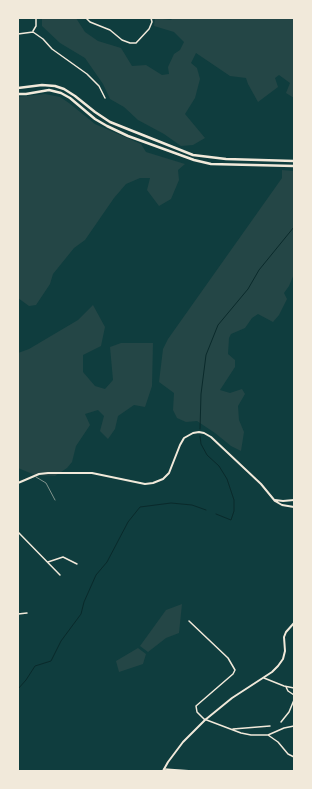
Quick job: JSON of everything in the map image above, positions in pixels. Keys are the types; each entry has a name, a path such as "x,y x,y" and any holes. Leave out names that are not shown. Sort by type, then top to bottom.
{"main road":[{"path":"18,88 42,85 55,86 64,89 110,122 193,155 226,159 294,161"},
{"path":"18,94 49,90 61,93 107,126 128,136 194,160 211,164 294,166"}],"street":[{"path":"33,32 36,26 36,18"},
{"path":"86,18 90,22 110,30 122,40 130,43 136,43 149,29 152,22 151,18"},
{"path":"18,34 33,32 43,39 52,49 87,74 99,86 104,98"},
{"path":"18,483 33,476 48,472 92,473 145,484 153,484 166,477 171,469 182,441 187,436 196,432 204,433 212,437 261,484 274,500 282,505 294,507"},
{"path":"274,500 294,500"},
{"path":"18,532 60,576"},
{"path":"48,562 63,557 77,564"},
{"path":"18,614 27,613"},
{"path":"189,621 228,658 234,670 233,674 229,678 196,706 197,712 205,720 241,733 252,735 268,735 294,726"},
{"path":"192,771 164,770 183,742 205,720 232,698 272,672 283,659 285,651 284,637 289,627 294,623"},
{"path":"263,678 286,687 294,688"},
{"path":"286,687 288,691 294,694"},
{"path":"281,722 289,712 294,700"},
{"path":"231,729 270,726"},
{"path":"268,735 278,742 288,754 294,757"}],"lane":[{"path":"33,476 44,481 56,500"}],"shaded area":[{"path":"42,18 76,18 85,32 98,41 121,48 132,66 146,65 162,75 169,74 168,67 174,54 180,50 184,42 174,32 154,26 155,18 171,20 173,18 294,18 294,98 286,93 290,83 279,75 275,78 278,87 258,102 246,78 230,76 196,53 191,63 197,68 200,79 195,98 185,114 205,138 193,145 181,146 164,134 138,120 124,107 110,99 103,84 85,58 60,43 42,26"},
{"path":"45,94 60,97 95,124 141,144 146,152 185,164 178,170 179,180 171,199 159,206 147,190 150,178 140,178 126,184 114,198 85,240 74,248 53,274 50,284 36,305 29,306 18,298 18,97"},
{"path":"282,170 294,171 294,274 284,293 287,299 279,315 273,322 258,314 252,318 245,328 231,334 229,338 228,354 235,360 235,367 220,390 230,393 242,389 245,394 238,406 239,420 244,432 241,451 231,446 197,421 186,422 177,418 173,410 174,393 159,382 163,349 168,339 282,178"},
{"path":"93,305 105,327 101,346 83,355 83,372 95,386 105,389 113,380 110,347 121,343 153,343 152,386 145,407 134,405 118,416 115,429 108,439 100,431 104,416 98,410 85,414 90,425 76,446 72,462 67,468 55,476 35,475 18,468 18,353 29,349 78,320"},
{"path":"182,604 179,633 166,638 148,652 140,646 166,610"},
{"path":"138,648 146,654 143,664 119,672 116,661"}],"waterway":[{"path":"200,429 201,394 206,355 218,325 248,289 259,270 294,227"},
{"path":"200,436 201,444 207,455 219,466 227,479 234,500 234,511 231,520 216,514"},
{"path":"18,689 35,666 51,661 61,641 81,614 84,602 96,575 107,562 128,522 140,507 171,503 192,505 206,510"}]}
